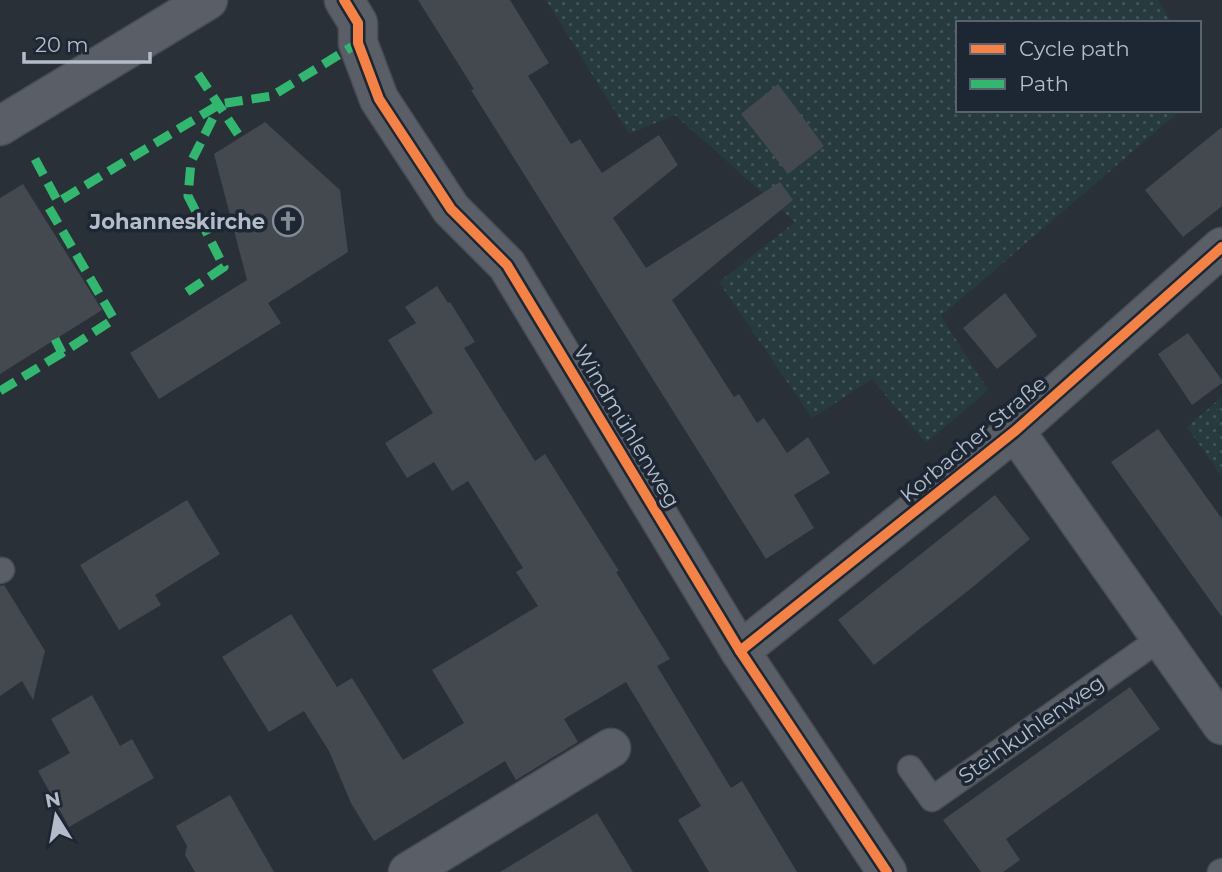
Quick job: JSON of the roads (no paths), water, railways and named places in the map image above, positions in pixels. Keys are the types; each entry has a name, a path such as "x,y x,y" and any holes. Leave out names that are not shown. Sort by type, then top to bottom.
{"street":[{"path":"0,126 208,0"},
{"name":"Windmühlenweg","path":"344,0 358,23 358,43 379,99 452,209 507,265 740,651 887,872"},
{"name":"Korbacher Straße","path":"740,651 1015,431 1222,247"},
{"path":"1015,431 1222,725"},
{"path":"408,872 611,748"}],"lane":[{"name":"Steinkuhlenweg","path":"910,768 932,799 1161,638"}],"place":[{"name":"Johanneskirche","path":"288,221"}]}
